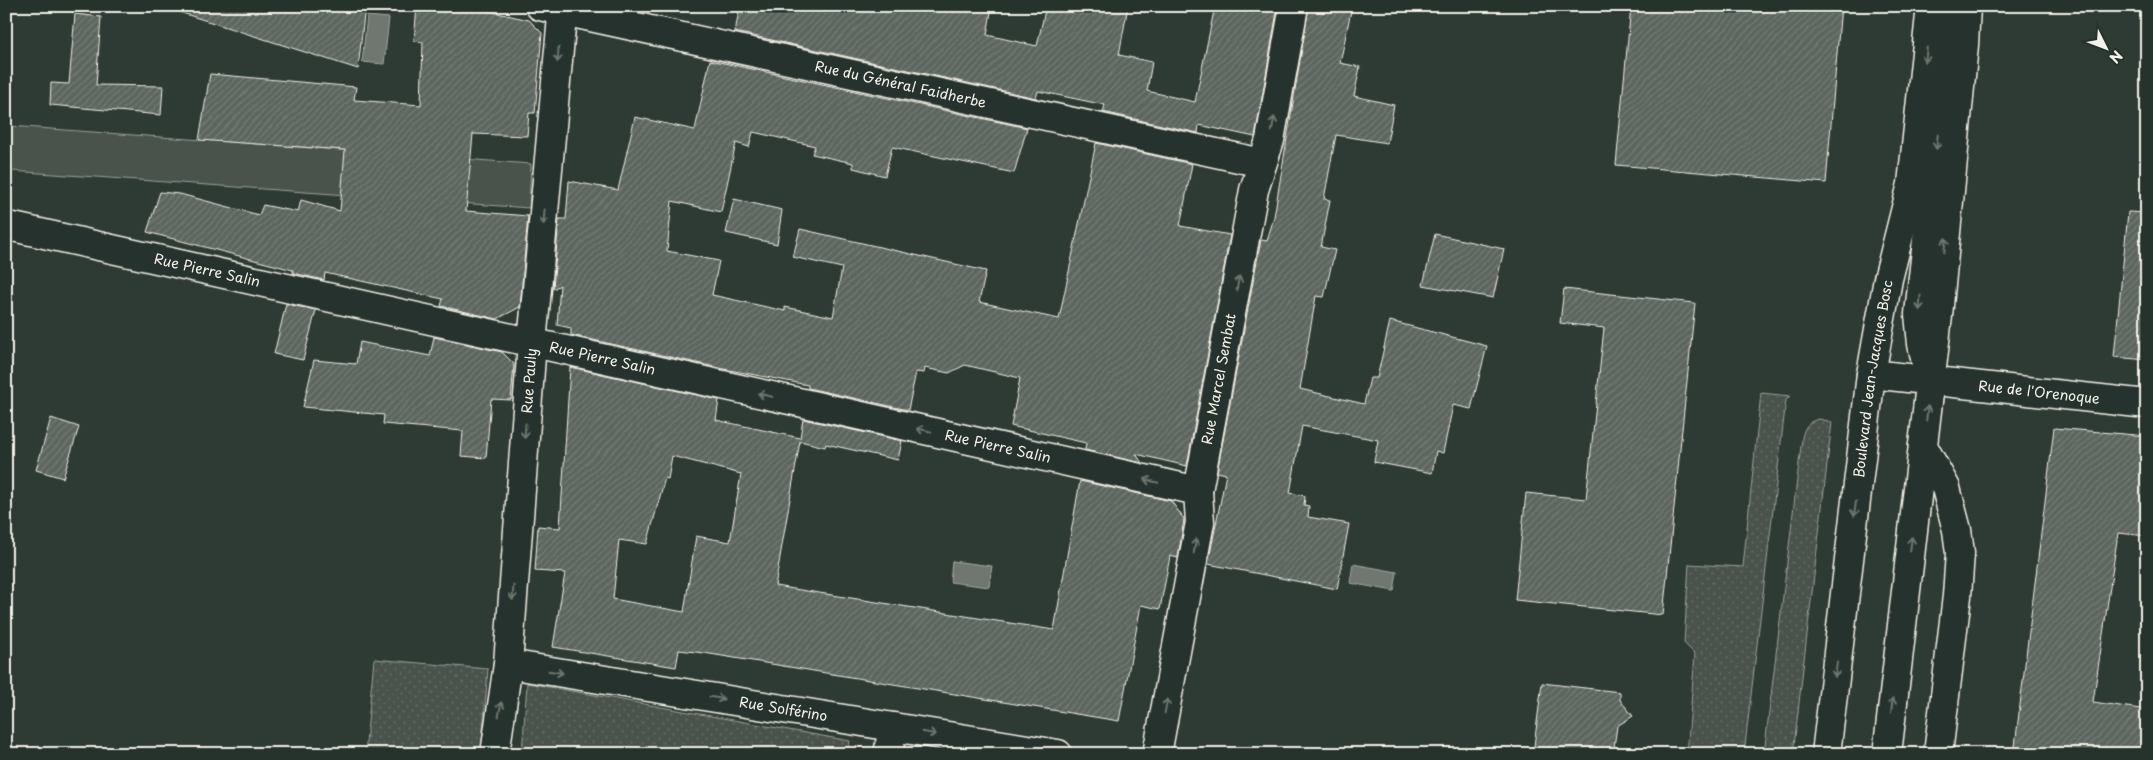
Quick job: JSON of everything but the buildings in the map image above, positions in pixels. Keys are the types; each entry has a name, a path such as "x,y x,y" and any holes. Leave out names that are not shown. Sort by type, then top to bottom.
{"street":[{"name":"Rue Marcel Sembat","path":"1157,754 1200,522 1198,491 1254,190 1270,140 1294,6"},
{"name":"Boulevard Jean-Jacques Bosc","path":"1826,754 1871,374 1888,279 1912,184 1931,6"},
{"path":"1930,381 1922,344 1919,314 1948,45 1944,6"},
{"path":"1887,754 1930,381 1956,130 1966,6"},
{"name":"Rue du Général Faidherbe","path":"555,8 1262,163"},
{"name":"Rue Pauly","path":"495,754 508,664 555,8"},
{"name":"Rue Pierre Salin","path":"6,228 13,227 1198,491"},
{"name":"Rue de l'Orenoque","path":"1871,374 2147,404"},
{"path":"1923,446 1946,488 1957,530 1960,553 1957,596 1938,754"},
{"name":"Rue Solférino","path":"508,664 1058,754"},
{"path":"888,754 893,727"}],"green space":[{"path":"6,6 9,6 7,82 12,171 6,173"},
{"path":"10,126 531,164 529,208 12,171"},
{"path":"1761,393 1790,396 1786,400 1744,754 1687,754 1695,654 1684,643 1689,564 1743,567"},
{"path":"1819,419 1832,422 1793,754 1764,754 1802,438 1807,426 1812,421"},
{"path":"374,659 488,669 481,754 365,754"},
{"path":"527,683 850,741 847,754 522,754"}],"shaded area":[{"path":"367,16 389,18 384,64 362,62"},
{"path":"952,561 992,566 989,587 950,582"},
{"path":"1353,564 1397,572 1394,591 1350,583"}]}
